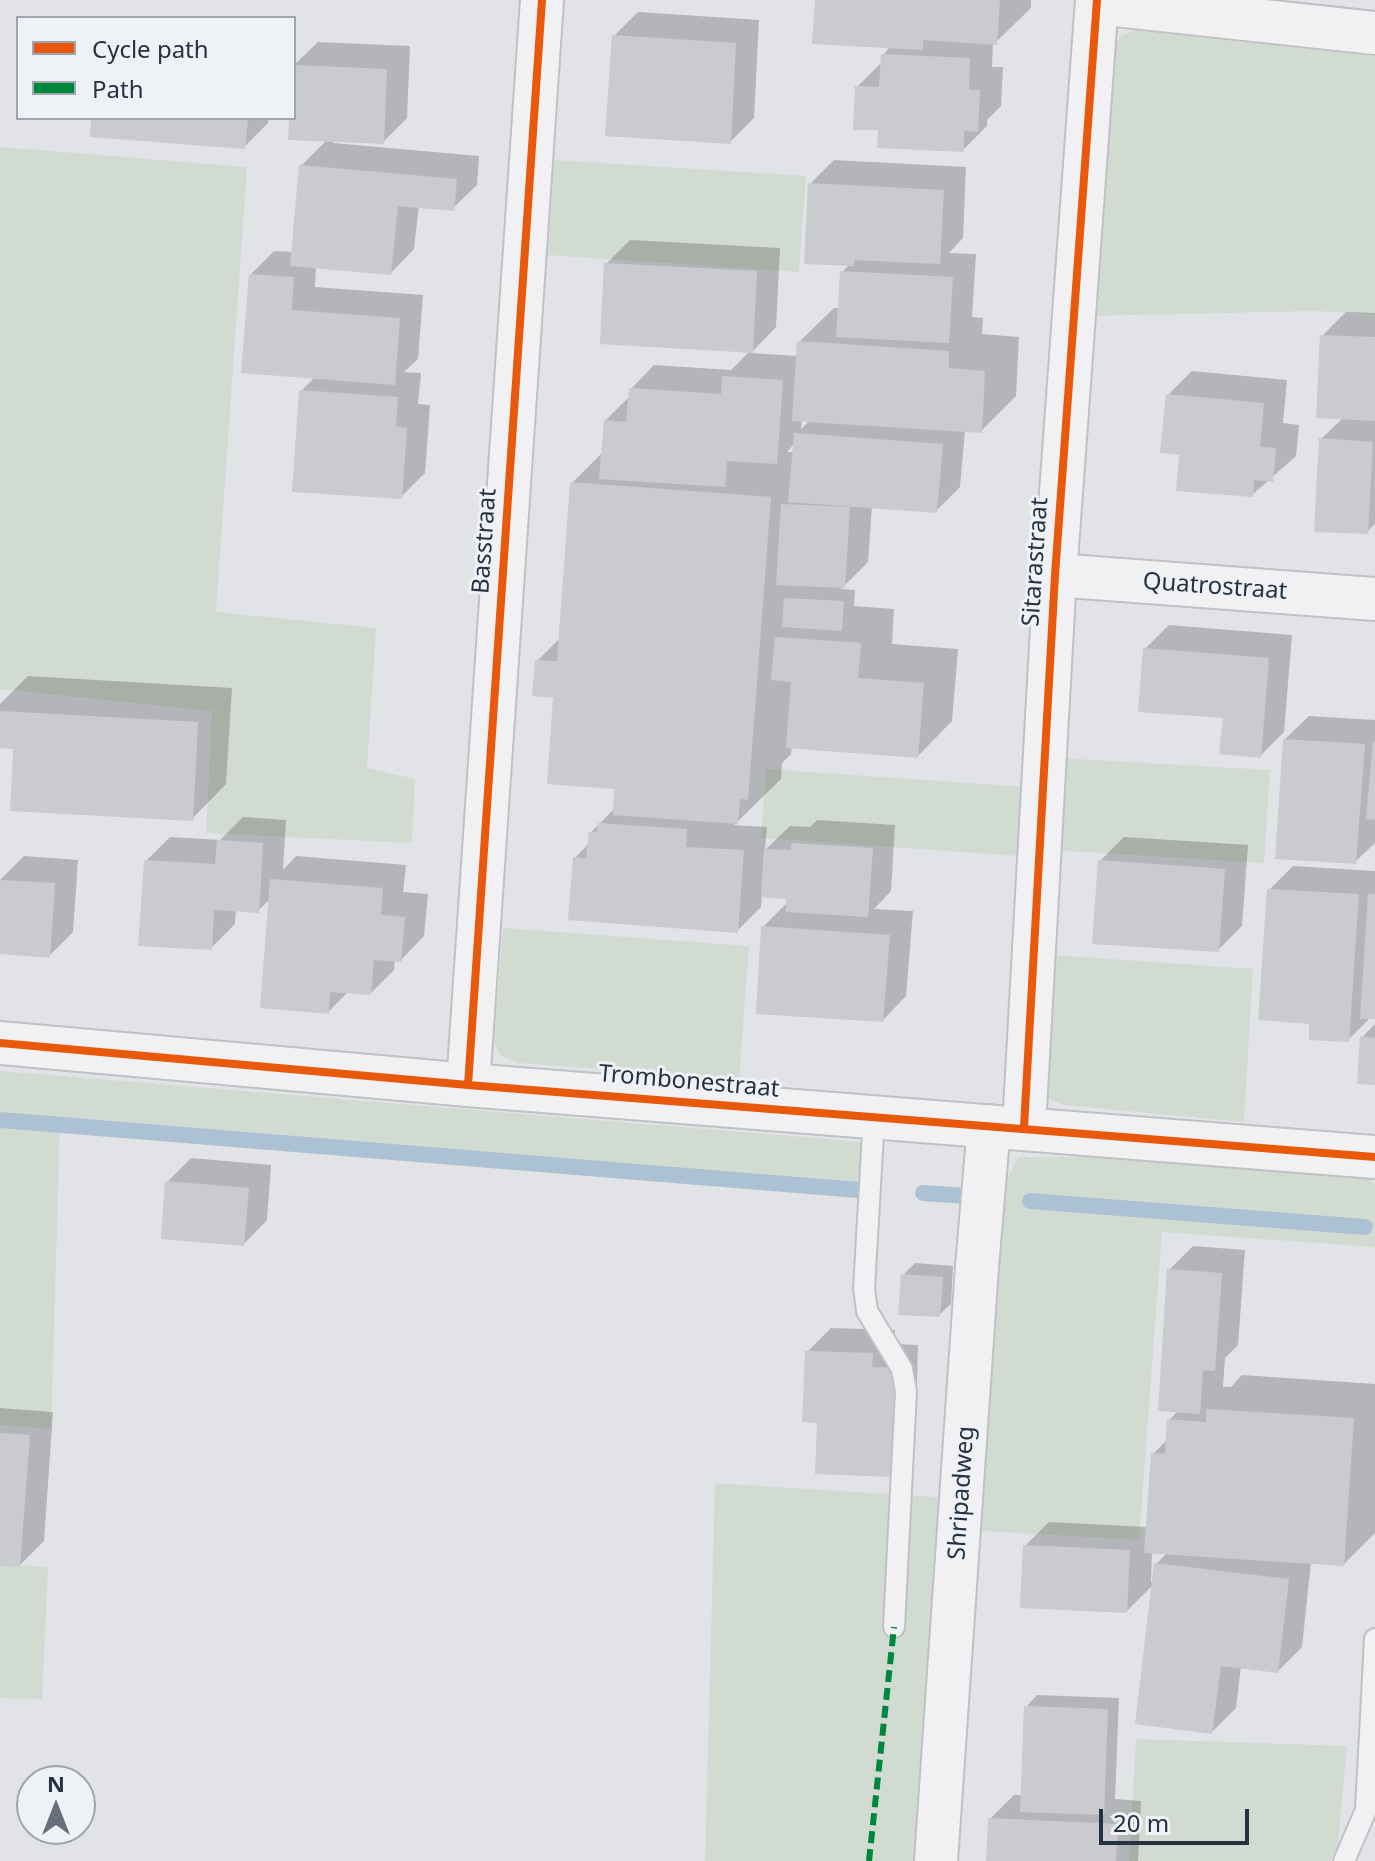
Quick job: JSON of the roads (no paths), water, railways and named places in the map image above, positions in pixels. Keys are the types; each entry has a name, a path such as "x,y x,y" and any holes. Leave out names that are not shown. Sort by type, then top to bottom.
{"street":[{"name":"Basstraat","path":"468,1085 542,0"},
{"path":"1097,1 1375,33"},
{"name":"Sitarastraat","path":"1007,1126 1055,575 1097,1"},
{"name":"Quatrostraat","path":"1055,575 1375,599"},
{"name":"Trombonestraat","path":"0,1043 468,1085 1375,1157"},
{"name":"Shripadweg","path":"936,1861 977,1267 1007,1126"}],"lane":[{"path":"874,1117 864,1288 867,1311 902,1369 906,1392 894,1627"},
{"path":"1344,1861 1366,1810 1375,1639"}],"waterway":[{"path":"0,1120 858,1190"},
{"path":"923,1193 967,1196"},
{"path":"1030,1201 1365,1227"}]}
